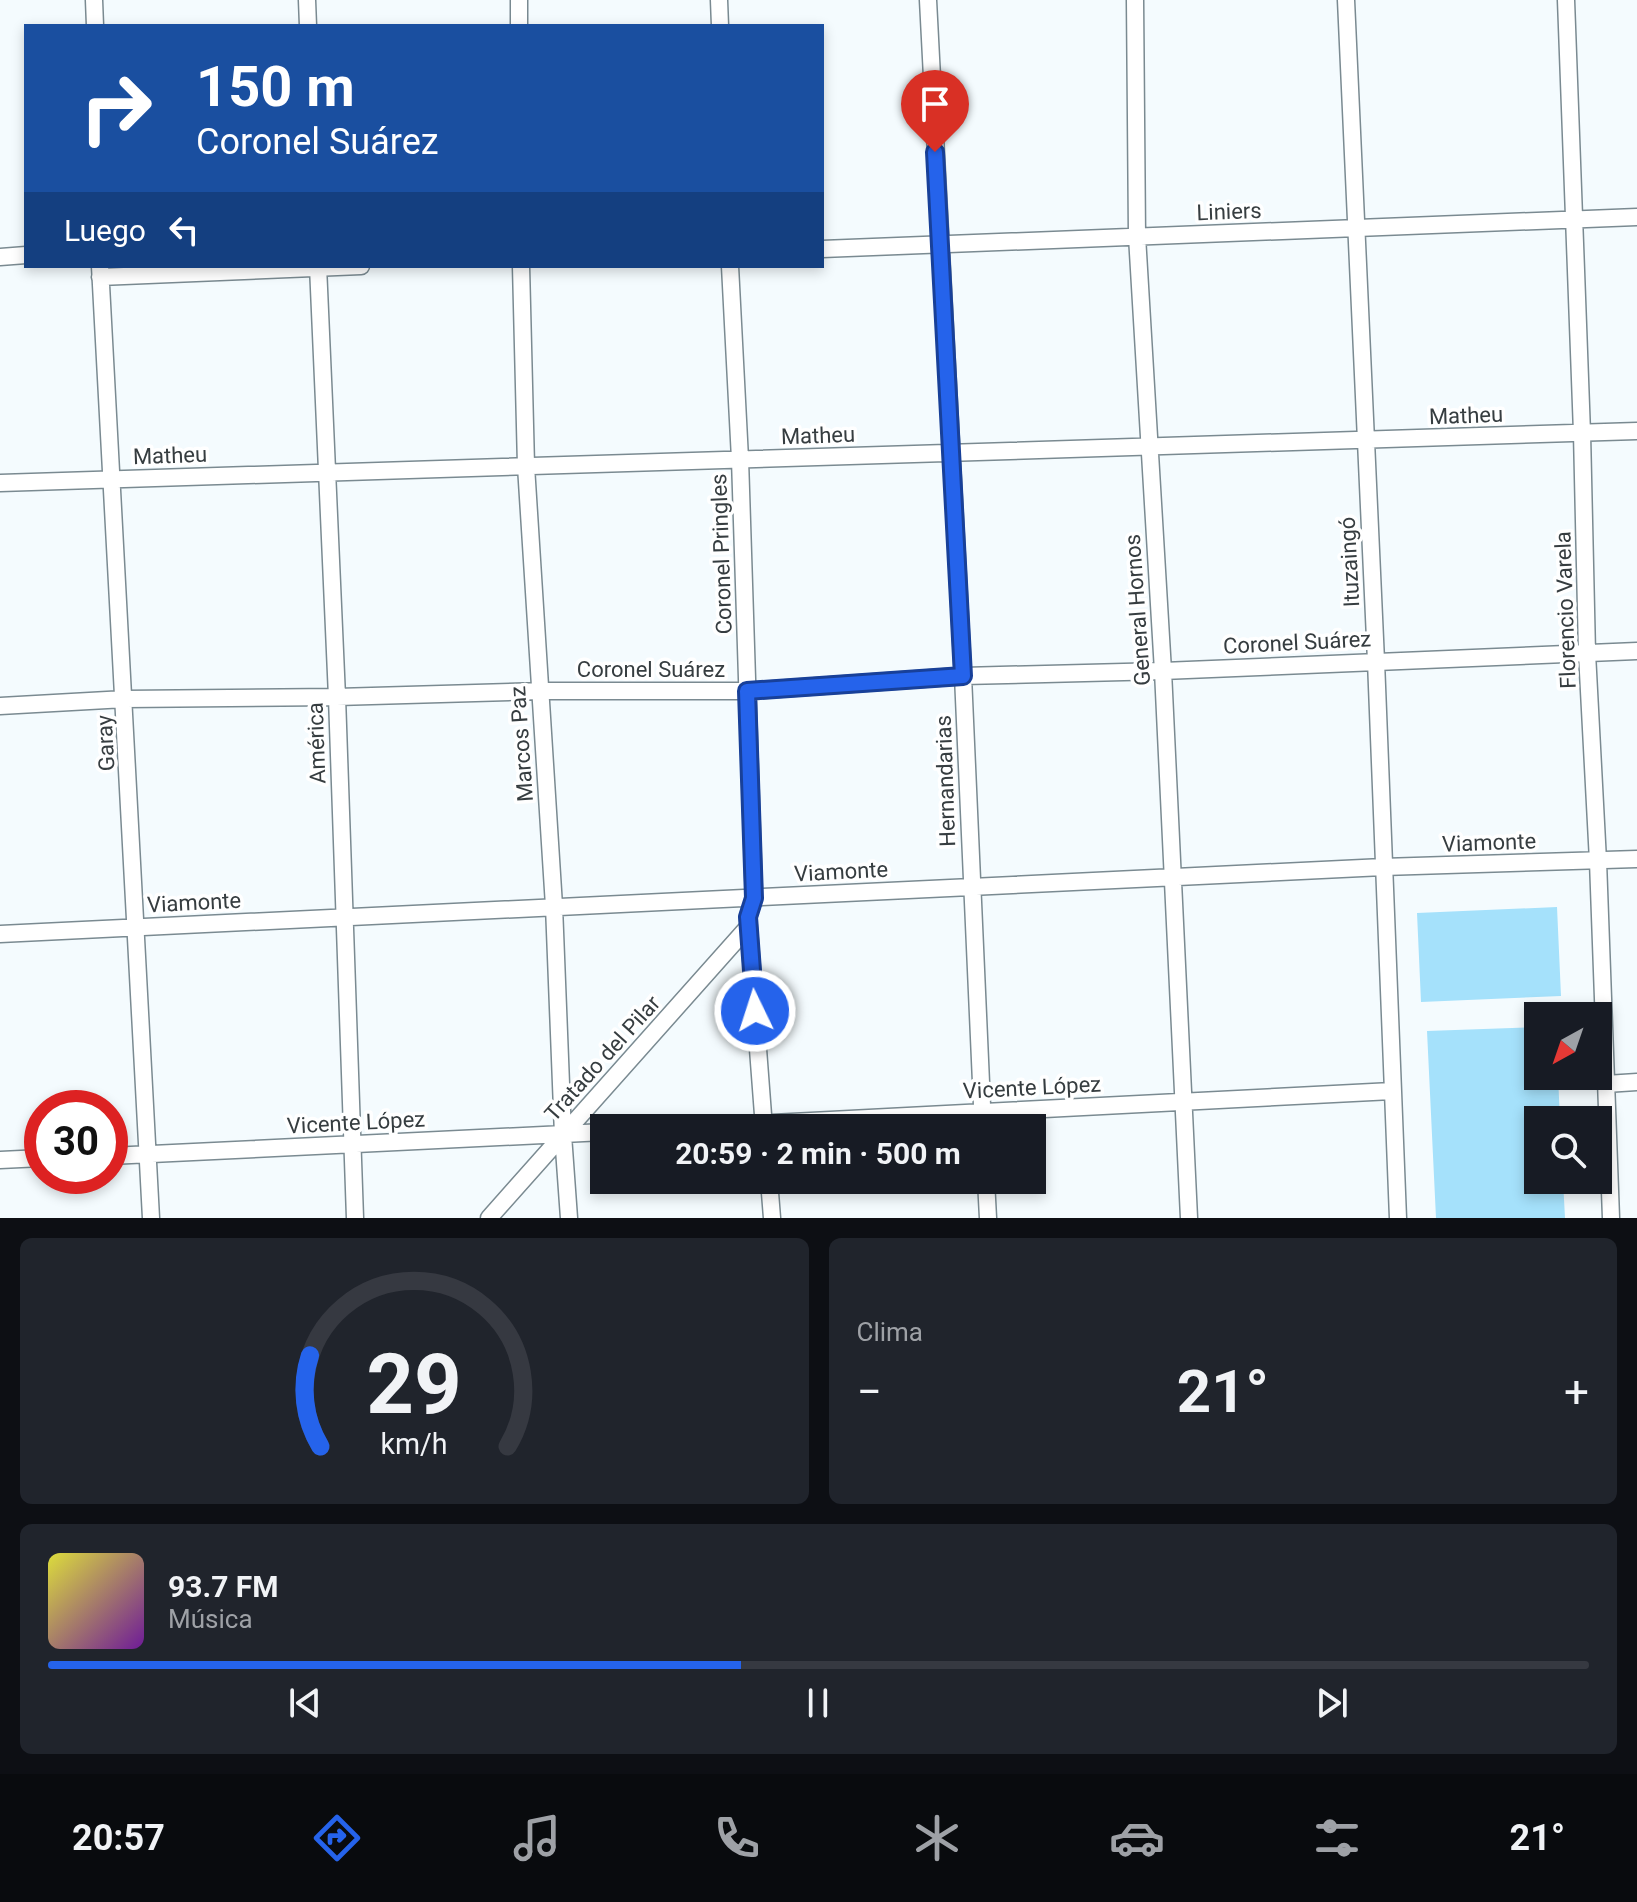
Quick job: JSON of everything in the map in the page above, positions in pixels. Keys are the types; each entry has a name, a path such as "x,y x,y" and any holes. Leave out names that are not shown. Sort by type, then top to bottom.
{"street":[{"path":"94,0 95,24"},
{"path":"307,0 308,24"},
{"path":"519,0 519,24"},
{"path":"719,0 720,24"},
{"name":"Hernandarias","path":"928,0 983,1114"},
{"name":"General Hornos","path":"1135,0 1137,236 1163,671 1189,1218"},
{"name":"Ituzaingó","path":"1346,0 1398,1218"},
{"name":"Florencio Varela","path":"1566,0 1587,653 1603,1002"},
{"name":"Liniers","path":"824,249 1637,217"},
{"path":"0,257 24,255"},
{"path":"100,271 264,268"},
{"name":"América","path":"318,268 355,1218"},
{"name":"Marcos Paz","path":"521,268 526,466 554,906 569,1218"},
{"name":"Coronel Pringles","path":"730,268 740,459 754,898 748,927 762,1114"},
{"name":"Garay","path":"100,271 151,1218"},
{"name":"Matheu","path":"0,483 1637,431"},
{"name":"Coronel Suárez","path":"0,706 125,699 540,691 747,691 963,676 1163,671 1637,651"},
{"name":"Viamonte","path":"0,934 1383,867 1637,859"},
{"name":"Tratado del Pilar","path":"489,1218 748,927"},
{"path":"1612,1084 1637,1082"},
{"name":"Florencio Varela","path":"1606,1090 1611,1218"},
{"name":"Vicente López","path":"1046,1114 1182,1102 1392,1091"},
{"name":"Vicente López","path":"128,1156 590,1133"},
{"path":"0,1160 24,1159"},
{"path":"770,1194 772,1218"},
{"path":"987,1194 988,1218"}],"shaded area":[{"path":"1557,907 1561,996 1421,1002 1417,913"},
{"path":"1524,1028 1524,1090 1559,1090 1559,1106 1524,1106 1524,1194 1564,1194 1565,1218 1436,1218 1427,1031"}],"route":[{"path":"755,1011 748,917 754,898 747,691 963,676 935,152"}]}
